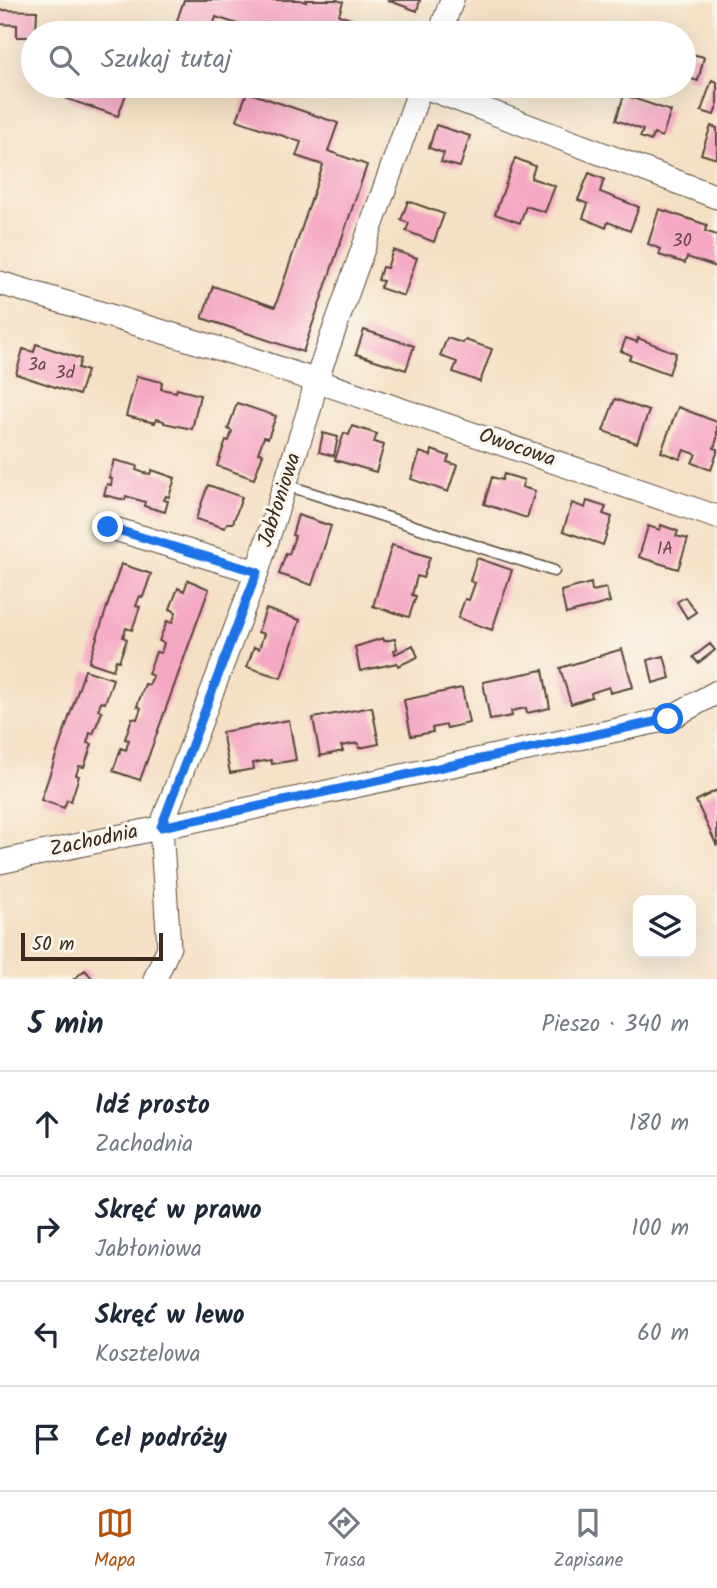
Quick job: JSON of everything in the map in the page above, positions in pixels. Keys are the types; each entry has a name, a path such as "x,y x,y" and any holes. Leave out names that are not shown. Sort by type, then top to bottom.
{"street":[{"path":"444,21 452,0"},
{"path":"316,381 417,98"},
{"path":"453,98 717,197"},
{"name":"Owocowa","path":"0,283 237,354 717,517"},
{"name":"Jabłoniowa","path":"155,979 169,947 161,827 257,572 316,381"},
{"path":"108,527 257,572"},
{"name":"Zachodnia","path":"0,862 668,719 717,692"}],"lane":[{"path":"286,485 554,570"}],"building":[{"path":"184,0 337,0 343,2 339,15 358,21 228,21 216,17 215,21 177,21"},
{"path":"387,0 420,0 417,11"},
{"path":"0,10 37,11 37,21 21,21 21,37 17,37 17,25 0,24"},
{"path":"696,55 704,57 696,80"},
{"path":"712,80 717,82 717,106 714,115 701,111"},
{"path":"67,98 125,98 118,116"},
{"path":"245,98 265,98 338,123 328,151 367,165 303,352 202,318 213,286 275,307 323,165 296,156 301,142 237,120"},
{"path":"623,98 633,98 671,111 662,137 654,134 651,141 640,137 643,130 616,120"},
{"path":"436,125 470,136 460,167 441,162 444,153 429,148"},
{"path":"711,126 717,128 717,159 701,154"},
{"path":"515,158 535,166 531,178 555,186 545,212 526,206 520,223 495,214"},
{"path":"589,173 604,179 600,192 639,207 630,231 608,222 606,228 583,218 588,204 578,200"},
{"path":"408,201 444,214 434,242 406,231 409,223 401,220"},
{"path":"659,209 707,225 705,231 717,235 717,267 687,257 685,263 659,255 661,249 648,244"},
{"path":"393,250 417,258 404,296 380,288 383,281 378,280 382,267 387,268"},
{"path":"364,330 414,346 406,370 356,354"},
{"path":"447,338 463,343 465,340 492,349 480,382 453,372 457,362 440,356"},
{"path":"626,338 637,342 638,338 676,353 669,374 629,359 631,355 621,351"},
{"path":"36,344 81,359 78,368 87,371 79,395 16,374 23,349 34,352"},
{"path":"137,376 162,382 161,389 176,392 177,389 200,395 192,429 156,419 155,423 126,416"},
{"path":"615,399 649,411 637,443 603,431"},
{"path":"237,403 276,416 268,438 264,437 258,453 263,454 254,479 217,466 226,440 229,441 232,431 228,429"},
{"path":"678,407 717,422 714,448 717,453 711,470 692,463 696,454 684,450 680,459 661,452"},
{"path":"352,426 377,434 374,442 384,445 376,472 335,460 344,433 349,435"},
{"path":"323,433 338,437 334,456 319,452"},
{"path":"432,450 449,456 447,462 457,465 448,492 411,479 420,452 431,456"},
{"path":"114,460 137,466 136,470 144,473 150,474 152,470 175,478 169,497 166,496 164,500 168,501 165,512 144,506 145,502 126,496 125,500 104,495 107,484 111,485 112,479 109,478"},
{"path":"504,474 524,480 522,487 535,491 527,518 484,504 492,477 502,480"},
{"path":"208,485 242,497 233,523 227,523 225,528 196,519"},
{"path":"587,501 606,507 603,514 612,517 603,545 563,531 572,503 585,508"},
{"path":"298,515 331,526 312,585 279,574 295,536 292,535"},
{"path":"661,525 678,531 676,536 688,539 678,569 639,557 648,526 660,530"},
{"path":"392,545 430,557 423,578 417,576 412,595 416,596 409,617 373,606"},
{"path":"477,558 512,570 492,630 458,618 475,583 470,581"},
{"path":"121,564 151,574 143,597 140,596 136,606 140,607 132,630 126,628 123,637 127,639 113,670 89,662"},
{"path":"188,580 209,589 140,780 113,771 121,748 126,750 129,740 125,739 132,718 137,719 141,708 137,706 145,684 149,685 153,676 148,674 156,652 161,653 164,643 159,641 167,621 172,623 176,612 170,609 178,588 184,591"},
{"path":"591,583 592,591 606,588 610,602 566,614 561,591"},
{"path":"685,597 696,612 687,618 677,602"},
{"path":"266,609 300,620 281,678 247,667 254,647 259,649 264,634 258,632"},
{"path":"383,638 384,641 395,639 395,654 413,645 418,657 398,666 397,663 360,671 355,647"},
{"path":"710,644 715,650 698,663 693,657"},
{"path":"622,649 633,687 610,693 609,687 591,693 592,697 571,704 560,668"},
{"path":"664,656 670,678 653,683 648,660"},
{"path":"85,670 113,679 105,703 101,702 98,710 102,712 93,734 90,733 87,743 92,744 84,767 79,766 76,775 79,776 71,801 67,800 64,808 41,800"},
{"path":"543,670 550,708 527,713 526,708 511,711 512,716 490,720 483,682"},
{"path":"462,688 469,723 432,728 433,732 411,736 404,700"},
{"path":"372,707 379,744 359,748 358,743 341,746 343,751 320,756 313,718"},
{"path":"289,720 296,760 272,764 271,760 253,763 254,769 230,773 222,732"},
{"path":"717,790 717,846 696,801"},
{"path":"85,970 93,979 74,979"}],"route":[{"path":"108,527 257,572 161,827 668,719"}]}
